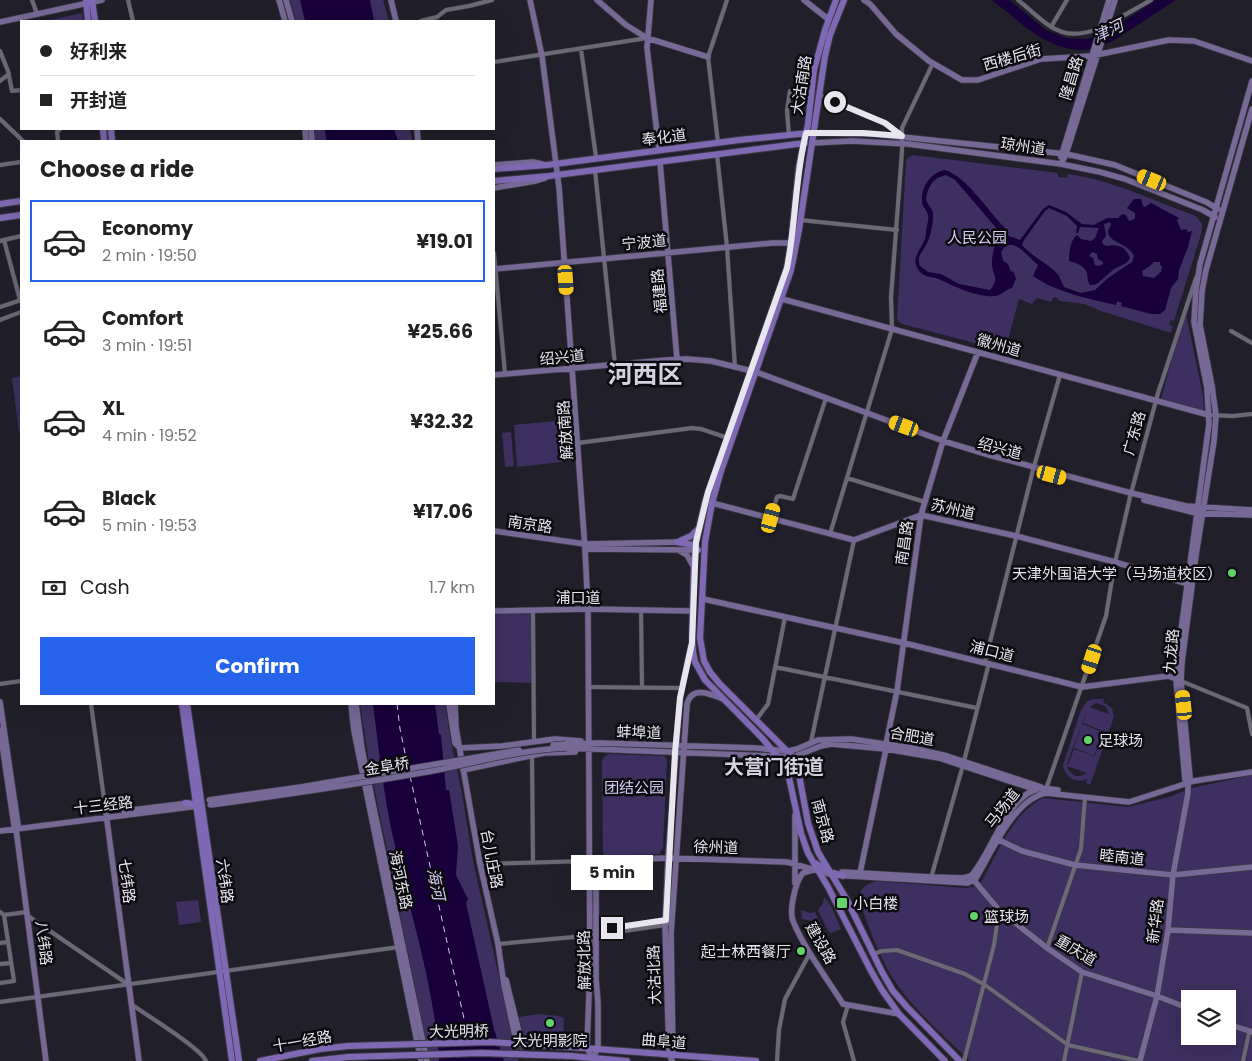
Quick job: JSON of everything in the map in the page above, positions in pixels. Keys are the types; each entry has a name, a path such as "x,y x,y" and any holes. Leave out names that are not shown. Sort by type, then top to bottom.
{"main road":[{"name":"大沽南路","path":"698,546 700,525 708,492 730,439 791,270 803,144 814,70 828,19 836,0"},
{"name":"大沽南路","path":"754,373 800,220 827,44 844,0"},
{"path":"88,20 89,1"},
{"path":"89,1 95,20"},
{"name":"奉化道","path":"495,169 814,133"},
{"name":"奉化道","path":"495,181 558,175 812,143"},
{"path":"582,160 578,163 577,167 579,170 584,171"},
{"path":"0,204 20,201"},
{"path":"0,218 20,215"},
{"name":"大沽南路","path":"698,546 707,528 730,439"},
{"path":"676,546 691,536 700,525"},
{"path":"676,546 698,546"},
{"name":"南京路","path":"698,546 694,570 692,643 695,662 700,674 778,756 786,770 801,832 812,861 828,887 875,978 900,1014 945,1061"},
{"name":"南京路","path":"698,546 704,570 700,638 704,661 719,683 793,757 799,775 810,832 818,852 847,900 872,955 898,996 918,1020 960,1061"},
{"name":"六纬路","path":"182,705 223,972 239,1061"},
{"name":"六纬路","path":"187,705 198,804 203,816 223,972 232,1061"},
{"path":"203,816 210,802"},
{"path":"185,803 198,804"},
{"path":"812,861 831,873 843,876"},
{"name":"大光明桥","path":"348,1046 490,1042 570,1047"},
{"name":"十一经路","path":"260,1061 320,1049 348,1046"},
{"name":"曲阜道","path":"570,1047 588,1047 672,1057 756,1061"},
{"path":"935,1050 938,1061"},
{"name":"大光明桥","path":"346,1058 482,1053 571,1056"},
{"name":"曲阜道","path":"571,1056 593,1060 627,1061"},
{"name":"十一经路","path":"312,1061 346,1058"}],"street":[{"path":"32,0 36,12"},
{"path":"0,21 89,1 102,0"},
{"path":"128,0 133,20"},
{"path":"279,0 285,20"},
{"path":"286,0 292,20"},
{"path":"391,0 396,20"},
{"path":"425,20 436,17 446,10 492,0"},
{"path":"597,0 626,25 647,38 708,57"},
{"path":"651,0 647,38 659,150"},
{"path":"718,143 708,57 727,0"},
{"path":"804,0 828,19"},
{"name":"西楼后街","path":"864,0 870,4 896,34 933,63 962,80 978,80 1041,59 1095,54 1169,40 1194,41 1252,61"},
{"path":"1018,0 1052,27 1070,34 1103,29 1150,0"},
{"path":"1052,27 1067,0"},
{"name":"隆昌路","path":"1103,29 1109,0"},
{"name":"隆昌路","path":"1061,164 1103,29 1115,0"},
{"path":"0,21 89,1"},
{"name":"解放南路","path":"530,1 542,56 558,175 573,369 588,609 589,861"},
{"path":"495,62 647,38"},
{"path":"581,49 596,157"},
{"path":"0,54 9,74 12,91 20,90"},
{"path":"830,534 892,329 891,297 902,128 933,63"},
{"path":"0,80 9,74"},
{"name":"广东路","path":"1046,791 1106,616 1115,562 1130,495 1156,402 1200,264 1252,81"},
{"path":"789,135 787,111 790,91"},
{"path":"819,95 885,123 902,136"},
{"path":"1220,221 1250,123 1252,109"},
{"path":"0,119 22,140"},
{"name":"琼州道","path":"814,133 863,133 902,136 1063,154 1115,166 1206,202 1223,213"},
{"name":"琼州道","path":"812,143 852,141 902,144 1061,164 1125,179 1214,216 1220,221"},
{"path":"717,154 728,247 735,367"},
{"path":"0,165 20,162"},
{"path":"495,165 533,162 547,164"},
{"name":"福建路","path":"660,162 677,359"},
{"path":"595,170 615,365"},
{"path":"495,188 535,181 549,176"},
{"path":"800,220 896,230"},
{"name":"九龙路","path":"1187,778 1179,680 1189,584 1213,416 1212,386 1200,325 1202,291 1220,221"},
{"path":"20,236 2,240 20,297"},
{"name":"宁波道","path":"495,269 668,252 794,243"},
{"name":"九龙路","path":"1200,264 1194,322 1213,416"},
{"path":"495,279 505,374"},
{"name":"徽州道","path":"782,299 1213,416"},
{"path":"0,307 20,300"},
{"path":"0,320 20,312"},
{"path":"1230,331 1252,343"},
{"name":"南昌路","path":"860,873 897,691 921,515 943,443 978,352"},
{"name":"绍兴道","path":"495,375 677,359 712,361 754,373 943,443 1130,495 1200,510 1252,515"},
{"name":"绍兴道","path":"754,373 825,401 867,415"},
{"path":"931,879 977,708 1033,468 1060,376"},
{"path":"771,518 777,497 793,499 825,401"},
{"path":"1213,416 1252,414"},
{"path":"578,443 692,428 701,429 730,439"},
{"path":"847,478 924,502"},
{"path":"712,503 854,540 811,742"},
{"name":"绍兴道","path":"1200,510 1252,510"},
{"name":"苏州道","path":"854,540 921,515 1016,536 1189,584"},
{"name":"南京路","path":"495,531 585,547 676,546"},
{"path":"676,546 688,555 694,570"},
{"name":"浦口道","path":"702,599 904,643 1082,687 1168,676 1247,708 1252,734"},
{"name":"浦口道","path":"495,611 588,609 692,611"},
{"path":"533,610 534,742"},
{"path":"642,610 642,688"},
{"path":"756,720 768,704 785,617"},
{"path":"668,858 682,688 692,643"},
{"path":"775,667 977,708"},
{"path":"0,684 20,681"},
{"path":"588,687 682,688"},
{"path":"676,858 688,698 699,691 722,698"},
{"name":"八纬路","path":"0,702 46,1061"},
{"name":"七纬路","path":"91,705 139,1061"},
{"name":"海河东路","path":"351,705 354,731 400,947 427,1061"},
{"name":"海河东路","path":"356,705 362,749 421,1061"},
{"name":"台儿庄路","path":"449,705 454,743 460,748"},
{"name":"台儿庄路","path":"455,705 460,748 480,864 503,973 508,984 517,1036"},
{"name":"八纬路","path":"0,730 17,827"},
{"name":"合肥道","path":"771,749 788,751 811,742 840,738 935,753 1035,790 1046,791"},
{"path":"460,748 575,739 590,746"},
{"name":"蚌埠道","path":"464,770 544,753 577,752 603,743 676,749"},
{"name":"合肥道","path":"793,757 831,744 886,746"},
{"name":"蚌埠道","path":"567,746 771,749"},
{"name":"金阜桥","path":"210,802 537,747 567,746"},
{"name":"蚌埠道","path":"684,749 697,753 760,754 793,757"},
{"path":"682,770 687,759 697,753"},
{"path":"760,754 779,762 786,770"},
{"path":"532,755 533,862"},
{"name":"合肥道","path":"963,763 1046,791"},
{"path":"1046,791 1128,798 1179,784 1182,779 1252,770"},
{"path":"1046,791 1129,802 1179,784 1187,778"},
{"name":"新华路","path":"1140,1061 1157,996 1168,930 1173,875 1188,793 1187,778"},
{"name":"马场道","path":"972,878 1019,802 1035,790"},
{"name":"马场道","path":"996,839 1020,808 1034,796 1046,791"},
{"path":"1047,948 1081,849 1085,797"},
{"name":"十三经路","path":"17,827 27,824 210,802"},
{"name":"十三经路","path":"2,829 185,803"},
{"name":"建设路","path":"796,808 796,864 792,919 810,953 843,1004 848,1005"},
{"path":"2,829 12,832 17,838"},
{"name":"睦南道","path":"996,839 1022,851 1075,865 1173,875 1252,867"},
{"name":"大沽北路","path":"668,858 672,1057"},
{"name":"徐州道","path":"589,861 676,858 787,862 831,873"},
{"name":"大沽北路","path":"668,922 676,858"},
{"path":"480,864 589,861"},
{"name":"解放北路","path":"589,861 598,1012 598,1048 593,1060"},
{"name":"解放北路","path":"593,1060 588,1047 596,861"},
{"path":"795,890 803,874 811,870 818,870"},
{"path":"831,873 860,873 968,883 972,878"},
{"path":"843,876 931,879"},
{"name":"重庆道","path":"972,878 999,910 1047,948 1082,972 1181,1005"},
{"path":"964,1061 985,985 994,945 999,910"},
{"path":"0,912 8,942 14,981 0,983"},
{"path":"3,918 28,914 129,986"},
{"path":"498,944 668,922"},
{"path":"1168,930 1252,933"},
{"path":"0,943 8,942"},
{"path":"0,1002 129,986 400,947"},
{"path":"872,955 882,951 897,950 964,974 985,985 1068,1045 1140,1061"},
{"path":"777,1061 779,1030 785,999 810,953"},
{"path":"0,964 11,963"},
{"path":"1064,1061 1082,972"},
{"path":"131,1004 179,1037 204,1056 206,1061"},
{"path":"854,1061 843,1022 848,1005 900,1014"},
{"path":"1236,1027 1250,1032 1243,1061"}],"green space":[{"path":"290,0 383,0 389,20 296,20"},
{"path":"82,13 83,20 50,20"},
{"path":"314,130 410,130 412,140 315,140"},
{"name":"人民公园","path":"913,155 1058,173 1058,177 1067,178 1068,174 1085,177 1117,186 1196,216 1202,224 1202,231 1174,321 1171,320 1169,325 1173,326 1171,333 1101,311 1085,304 1060,301 1056,297 1051,302 1037,298 1032,304 1019,299 1005,351 902,324 897,320 906,162 907,158"},
{"path":"1186,314 1203,396 1204,411 1161,399 1175,346"},
{"path":"20,376 20,432 19,432 12,378"},
{"path":"567,420 570,461 517,467 514,425"},
{"path":"511,432 514,466 505,467 502,433"},
{"path":"531,613 532,683 495,682 495,614"},
{"path":"1104,699 1103,702 1112,708 1114,717 1090,785 1086,783 1087,779 1078,781 1068,776 1063,765 1081,710 1087,701","holes":["1096,703 1105,706 1109,714 1089,707","1088,708 1083,723 1103,731 1109,715 1094,756 1074,749 1068,765","1067,766 1087,773 1075,776"]},
{"path":"360,705 445,705 473,861 518,1061 430,1061 369,762"},
{"name":"足球场","path":"1082,724 1103,732 1095,756 1074,748"},
{"name":"团结公园","path":"608,754 664,756 667,759 663,848 659,854 606,856 603,854 602,762 603,758"},
{"path":"1252,775 1252,1061 970,1061 926,1018 905,994 888,970 859,899 862,889 870,883 877,881 966,888 976,886 982,881 1014,824 1032,805 1043,798 1128,807 1169,797 1192,788"},
{"path":"824,897 831,906 841,929 831,933 828,931 818,910 823,903"},
{"path":"198,900 201,922 179,925 176,902"},
{"path":"801,910 810,913 815,912 825,933 817,937 812,921 802,919"},
{"name":"大光明影院","path":"538,1014 564,1018 563,1042 524,1038 519,1017"}],"water":[{"path":"300,0 370,0 374,20 305,20"},
{"name":"津河","path":"992,0 1009,0 1046,30 1066,38 1088,39 1112,29 1156,0 1176,0 1113,41 1095,48 1078,50 1062,47 1033,33"},
{"path":"325,130 394,130 398,140 326,140"},
{"path":"945,170 962,180 1005,228 1007,231 1006,235 1020,240 1043,209 1049,205 1066,212 1082,224 1094,225 1107,218 1118,218 1122,214 1126,215 1129,221 1133,220 1135,213 1127,208 1134,199 1141,199 1145,207 1151,203 1179,218 1177,220 1181,230 1192,231 1179,270 1178,279 1171,288 1165,310 1160,314 1151,314 1121,306 1122,303 1117,301 1116,305 1052,287 1033,276 1038,265 1022,250 1013,245 1005,247 1001,253 1003,261 1008,264 1016,279 1012,288 997,295 975,294 923,274 918,269 915,261 925,239 928,220 922,203 922,196 928,181 940,171","holes":["946,175 955,180 998,230 992,260 995,282 990,290 959,284 941,274 928,272 920,266 919,257 929,239 933,221 933,212 926,200 927,195 934,181","1049,208 1067,216 1077,226 1076,233 1078,233 1080,227 1099,228 1095,238 1091,241 1081,239 1077,235 1071,243 1069,261 1084,268 1090,285 1098,283 1114,269 1130,259 1129,255 1121,247 1103,244 1102,241 1106,236 1104,224 1110,222 1109,235 1131,251 1134,256 1132,262 1108,278 1095,290 1081,293 1064,287 1056,272 1022,245","1092,252 1097,254 1098,259 1103,264 1095,265 1093,258 1089,256","1154,262 1160,262 1162,266 1161,272 1154,278 1143,276 1142,271"]},
{"name":"海河","path":"373,705 435,705 439,734 441,735 446,790 449,790 458,846 456,875 468,899 466,903 494,1029 504,1061 439,1061 437,1034 428,980 395,846 382,775"}],"ferry route":[{"path":"397,705 408,767"},
{"path":"410,776 469,1041"}],"tunnel":[{"path":"515,1036 520,1061"},
{"path":"520,1036 525,1061"}],"place":[{"name":"天津外国语大学（马场道校区）","path":"1232,573"},
{"name":"足球场","path":"1088,740"},
{"name":"小白楼","path":"842,903"},
{"name":"篮球场","path":"974,916"},
{"name":"起士林西餐厅","path":"801,951"},
{"name":"大光明影院","path":"550,1023"}],"district":[{"name":"河西区","path":"645,374"},
{"name":"大营门街道","path":"774,767"}],"route":[{"path":"612,928 666,920 675,752 680,698 692,643 696,542 708,492 787,268 806,133 863,133 902,136 885,123 835,102"}]}
